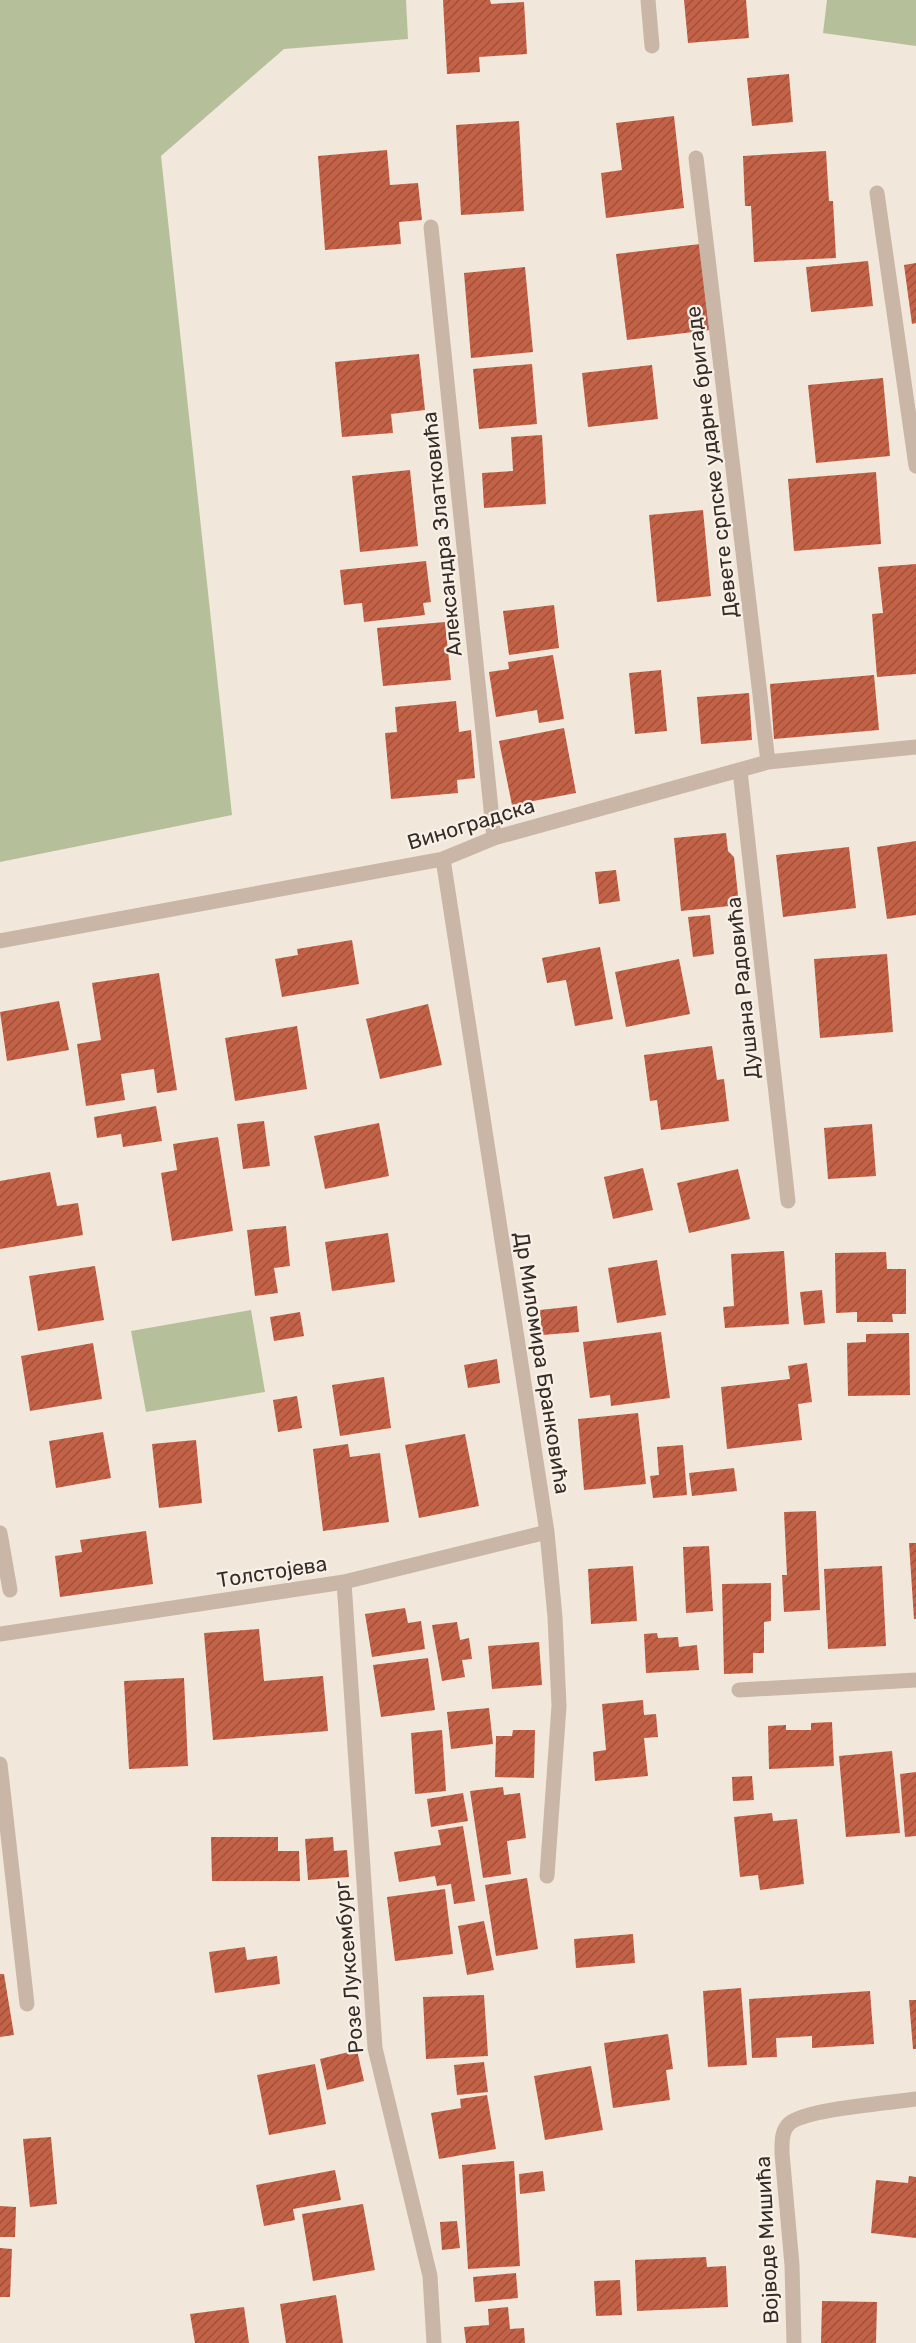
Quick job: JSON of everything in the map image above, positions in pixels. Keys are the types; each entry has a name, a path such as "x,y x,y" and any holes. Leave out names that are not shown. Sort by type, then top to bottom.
{"street":[{"path":"648,0 652,46"},
{"name":"Девете српске ударне бригаде","path":"696,158 768,762"},
{"path":"877,193 916,466"},
{"name":"Александра Златковића","path":"431,227 494,838"},
{"name":"Виноградска","path":"0,941 444,859 494,838 768,762 916,747"},
{"name":"Душана Радовића","path":"740,771 788,1200"},
{"name":"Др Миломира Бранковића","path":"444,859 547,1533 555,1617 559,1706 547,1876"},
{"path":"0,1533 10,1590"},
{"name":"Толстојева","path":"0,1634 345,1582 547,1533"},
{"name":"Розе Луксембург","path":"345,1582 375,2048 430,2276 434,2343"},
{"path":"739,1690 916,1680"},
{"path":"0,1764 27,2004"},
{"name":"Војводе Мишића","path":"794,2343 792,2265 782,2154 783,2135 788,2124 806,2114 916,2099"}],"green space":[{"path":"0,0 406,0 408,39 284,49 161,156 232,815 0,862"},
{"path":"827,0 916,0 916,46 823,33"},
{"path":"251,1310 265,1392 146,1412 131,1331"}],"building":[{"path":"443,0 490,0 491,4 524,2 527,54 479,57 480,72 447,74"},
{"path":"684,0 746,0 749,38 688,43"},
{"path":"789,74 793,122 752,126 747,78"},
{"path":"674,116 684,208 606,218 601,173 622,170 616,123"},
{"path":"519,121 524,211 461,215 456,125"},
{"path":"387,150 390,185 418,183 422,220 399,222 401,244 325,250 318,156"},
{"path":"826,151 829,201 833,201 836,258 754,262 751,206 745,206 743,156"},
{"path":"700,244 710,330 627,340 616,254"},
{"path":"868,261 873,306 811,312 806,267"},
{"path":"916,263 916,323 912,324 904,265"},
{"path":"525,267 533,352 471,358 464,273"},
{"path":"419,354 425,410 391,414 393,433 342,437 335,362"},
{"path":"532,364 537,424 479,429 473,369"},
{"path":"652,365 658,419 588,427 582,373"},
{"path":"883,378 890,456 816,463 808,385"},
{"path":"542,435 546,504 484,508 482,473 513,471 511,437"},
{"path":"410,470 418,546 360,552 352,476"},
{"path":"876,472 881,544 794,551 788,479"},
{"path":"703,510 711,596 657,602 649,515"},
{"path":"426,561 431,602 423,603 425,615 364,622 362,603 344,605 340,570"},
{"path":"916,564 916,674 877,677 872,614 883,613 878,567"},
{"path":"554,605 559,648 509,655 503,611"},
{"path":"445,622 451,680 383,686 377,628"},
{"path":"553,655 564,719 539,723 537,710 496,717 489,672 509,669 508,662"},
{"path":"661,670 667,731 635,734 629,673"},
{"path":"874,675 879,730 774,739 770,684"},
{"path":"749,693 752,740 701,744 697,697"},
{"path":"456,701 459,732 471,730 475,778 457,780 458,793 391,799 385,733 397,732 395,707"},
{"path":"564,728 576,793 512,805 499,741"},
{"path":"726,833 728,851 734,857 739,905 681,911 674,838"},
{"path":"916,841 916,915 887,919 877,847"},
{"path":"849,847 856,908 783,917 776,855"},
{"path":"616,870 620,901 599,904 595,872"},
{"path":"710,915 714,954 693,957 688,917"},
{"path":"352,940 359,984 282,997 275,959 298,955 297,949"},
{"path":"600,947 613,1019 575,1026 566,980 547,983 542,958"},
{"path":"887,954 893,1032 820,1038 814,959"},
{"path":"679,959 690,1014 626,1027 615,972"},
{"path":"159,973 177,1090 157,1093 154,1069 121,1074 125,1100 86,1106 77,1044 101,1040 92,983"},
{"path":"59,1001 69,1050 7,1061 0,1012"},
{"path":"428,1004 442,1065 380,1079 366,1019"},
{"path":"297,1026 307,1089 235,1101 225,1038"},
{"path":"712,1046 717,1080 724,1079 729,1121 661,1130 657,1100 650,1101 644,1055"},
{"path":"156,1106 162,1141 123,1147 121,1134 97,1138 94,1117"},
{"path":"264,1121 270,1166 243,1169 237,1124"},
{"path":"379,1123 389,1176 325,1189 314,1136"},
{"path":"872,1124 876,1176 828,1179 824,1128"},
{"path":"218,1137 233,1231 172,1241 161,1173 177,1170 173,1144"},
{"path":"643,1168 653,1210 613,1219 604,1177"},
{"path":"738,1169 750,1219 689,1233 677,1183"},
{"path":"50,1172 57,1206 78,1203 83,1235 0,1249 0,1181"},
{"path":"286,1226 290,1266 274,1268 278,1293 255,1296 247,1230"},
{"path":"388,1233 395,1282 332,1291 325,1242"},
{"path":"784,1251 789,1324 725,1328 723,1307 734,1306 731,1254"},
{"path":"886,1252 887,1269 906,1269 906,1314 892,1314 893,1322 857,1322 857,1312 836,1313 835,1253"},
{"path":"657,1260 666,1315 617,1323 608,1268"},
{"path":"95,1266 104,1320 38,1331 29,1276"},
{"path":"822,1290 825,1323 804,1325 800,1292"},
{"path":"577,1306 579,1332 542,1335 540,1310"},
{"path":"300,1312 304,1336 274,1341 270,1317"},
{"path":"661,1332 670,1398 611,1406 610,1395 590,1398 583,1342"},
{"path":"909,1333 910,1395 848,1396 847,1343 866,1342 866,1334"},
{"path":"93,1343 102,1399 30,1411 21,1356"},
{"path":"497,1359 500,1383 468,1388 464,1365"},
{"path":"807,1363 812,1402 798,1404 802,1440 727,1449 721,1387 790,1379 788,1366"},
{"path":"384,1377 391,1428 340,1436 332,1385"},
{"path":"297,1396 302,1428 278,1432 273,1400"},
{"path":"638,1413 646,1484 584,1490 578,1419"},
{"path":"103,1432 111,1478 56,1488 49,1441"},
{"path":"465,1434 479,1506 419,1518 405,1445"},
{"path":"196,1440 202,1503 159,1508 152,1444"},
{"path":"348,1444 350,1457 380,1453 389,1522 323,1531 313,1449"},
{"path":"683,1445 687,1495 653,1498 650,1476 659,1475 657,1447"},
{"path":"734,1468 737,1491 692,1496 689,1473"},
{"path":"816,1511 820,1610 784,1612 782,1575 787,1575 784,1512"},
{"path":"146,1531 153,1584 60,1597 55,1556 82,1552 80,1540"},
{"path":"909,1543 916,1543 916,1619 914,1619"},
{"path":"709,1546 713,1611 686,1613 683,1547"},
{"path":"633,1566 637,1621 591,1624 588,1569"},
{"path":"882,1566 886,1646 828,1649 824,1569"},
{"path":"771,1583 771,1621 764,1622 764,1653 753,1653 753,1673 724,1674 722,1584"},
{"path":"405,1608 408,1623 421,1621 425,1649 372,1657 365,1614"},
{"path":"457,1622 460,1640 469,1638 472,1659 462,1660 465,1677 442,1681 432,1625"},
{"path":"259,1629 264,1681 323,1676 328,1731 213,1740 204,1633"},
{"path":"657,1633 658,1638 678,1637 679,1647 697,1645 699,1670 646,1673 644,1634"},
{"path":"539,1642 542,1685 492,1689 488,1646"},
{"path":"428,1658 435,1710 381,1717 373,1665"},
{"path":"184,1678 188,1766 129,1769 124,1681"},
{"path":"643,1700 644,1715 656,1714 658,1737 644,1738 648,1776 595,1781 593,1752 606,1750 602,1704"},
{"path":"489,1708 493,1744 451,1749 447,1712"},
{"path":"832,1722 834,1766 769,1769 768,1726 786,1725 786,1730 811,1730 811,1723"},
{"path":"442,1730 446,1791 415,1794 411,1733"},
{"path":"513,1730 535,1730 534,1778 495,1777 496,1736 512,1736"},
{"path":"892,1751 900,1833 846,1837 839,1756"},
{"path":"916,1772 916,1836 905,1837 900,1774"},
{"path":"752,1776 754,1800 733,1801 732,1777"},
{"path":"503,1787 504,1795 520,1793 526,1838 507,1841 511,1874 483,1878 470,1791"},
{"path":"463,1793 468,1821 431,1827 427,1799"},
{"path":"772,1813 773,1821 797,1819 804,1884 760,1890 758,1875 740,1877 734,1817"},
{"path":"463,1826 475,1901 454,1904 451,1884 437,1886 435,1876 399,1882 394,1852 441,1845 438,1830"},
{"path":"211,1837 278,1837 278,1851 299,1851 300,1881 212,1881"},
{"path":"333,1837 334,1851 347,1850 349,1877 308,1880 305,1839"},
{"path":"527,1878 538,1949 496,1956 485,1885"},
{"path":"445,1889 453,1954 395,1961 387,1897"},
{"path":"484,1921 494,1970 467,1975 458,1926"},
{"path":"633,1934 635,1963 576,1968 574,1939"},
{"path":"245,1947 247,1960 277,1956 280,1984 215,1993 209,1952"},
{"path":"0,1974 4,1974 14,2035 0,2037"},
{"path":"741,1988 747,2065 708,2067 703,1991"},
{"path":"870,1991 874,2044 812,2048 812,2036 776,2038 777,2057 752,2058 749,1999"},
{"path":"484,1995 488,2056 426,2059 423,1997"},
{"path":"909,2000 916,2000 916,2049 913,2049"},
{"path":"668,2034 673,2069 666,2070 670,2100 613,2108 604,2043"},
{"path":"357,2050 364,2081 327,2090 320,2059"},
{"path":"484,2062 488,2092 457,2095 454,2065"},
{"path":"315,2064 326,2124 269,2135 257,2075"},
{"path":"591,2066 603,2130 545,2140 534,2076"},
{"path":"487,2095 496,2149 439,2159 431,2113 461,2108 460,2099"},
{"path":"51,2137 57,2204 30,2207 23,2139"},
{"path":"514,2161 520,2266 468,2269 462,2165"},
{"path":"335,2170 341,2200 293,2209 295,2220 264,2226 256,2185"},
{"path":"543,2171 545,2191 520,2194 519,2174"},
{"path":"909,2176 916,2177 916,2238 871,2233 876,2180 908,2183"},
{"path":"363,2204 375,2270 313,2281 302,2214"},
{"path":"0,2206 16,2207 15,2237 0,2237"},
{"path":"457,2221 460,2248 442,2250 440,2222"},
{"path":"0,2248 12,2249 10,2297 0,2297"},
{"path":"706,2257 707,2267 726,2266 728,2307 637,2311 635,2260"},
{"path":"516,2273 518,2298 475,2302 473,2277"},
{"path":"620,2280 622,2315 596,2316 594,2281"},
{"path":"336,2295 343,2343 286,2343 280,2304"},
{"path":"822,2301 877,2302 876,2343 821,2343"},
{"path":"244,2307 249,2343 195,2343 190,2314"},
{"path":"508,2307 510,2329 524,2328 525,2343 466,2343 464,2327 489,2325 488,2309"}]}
